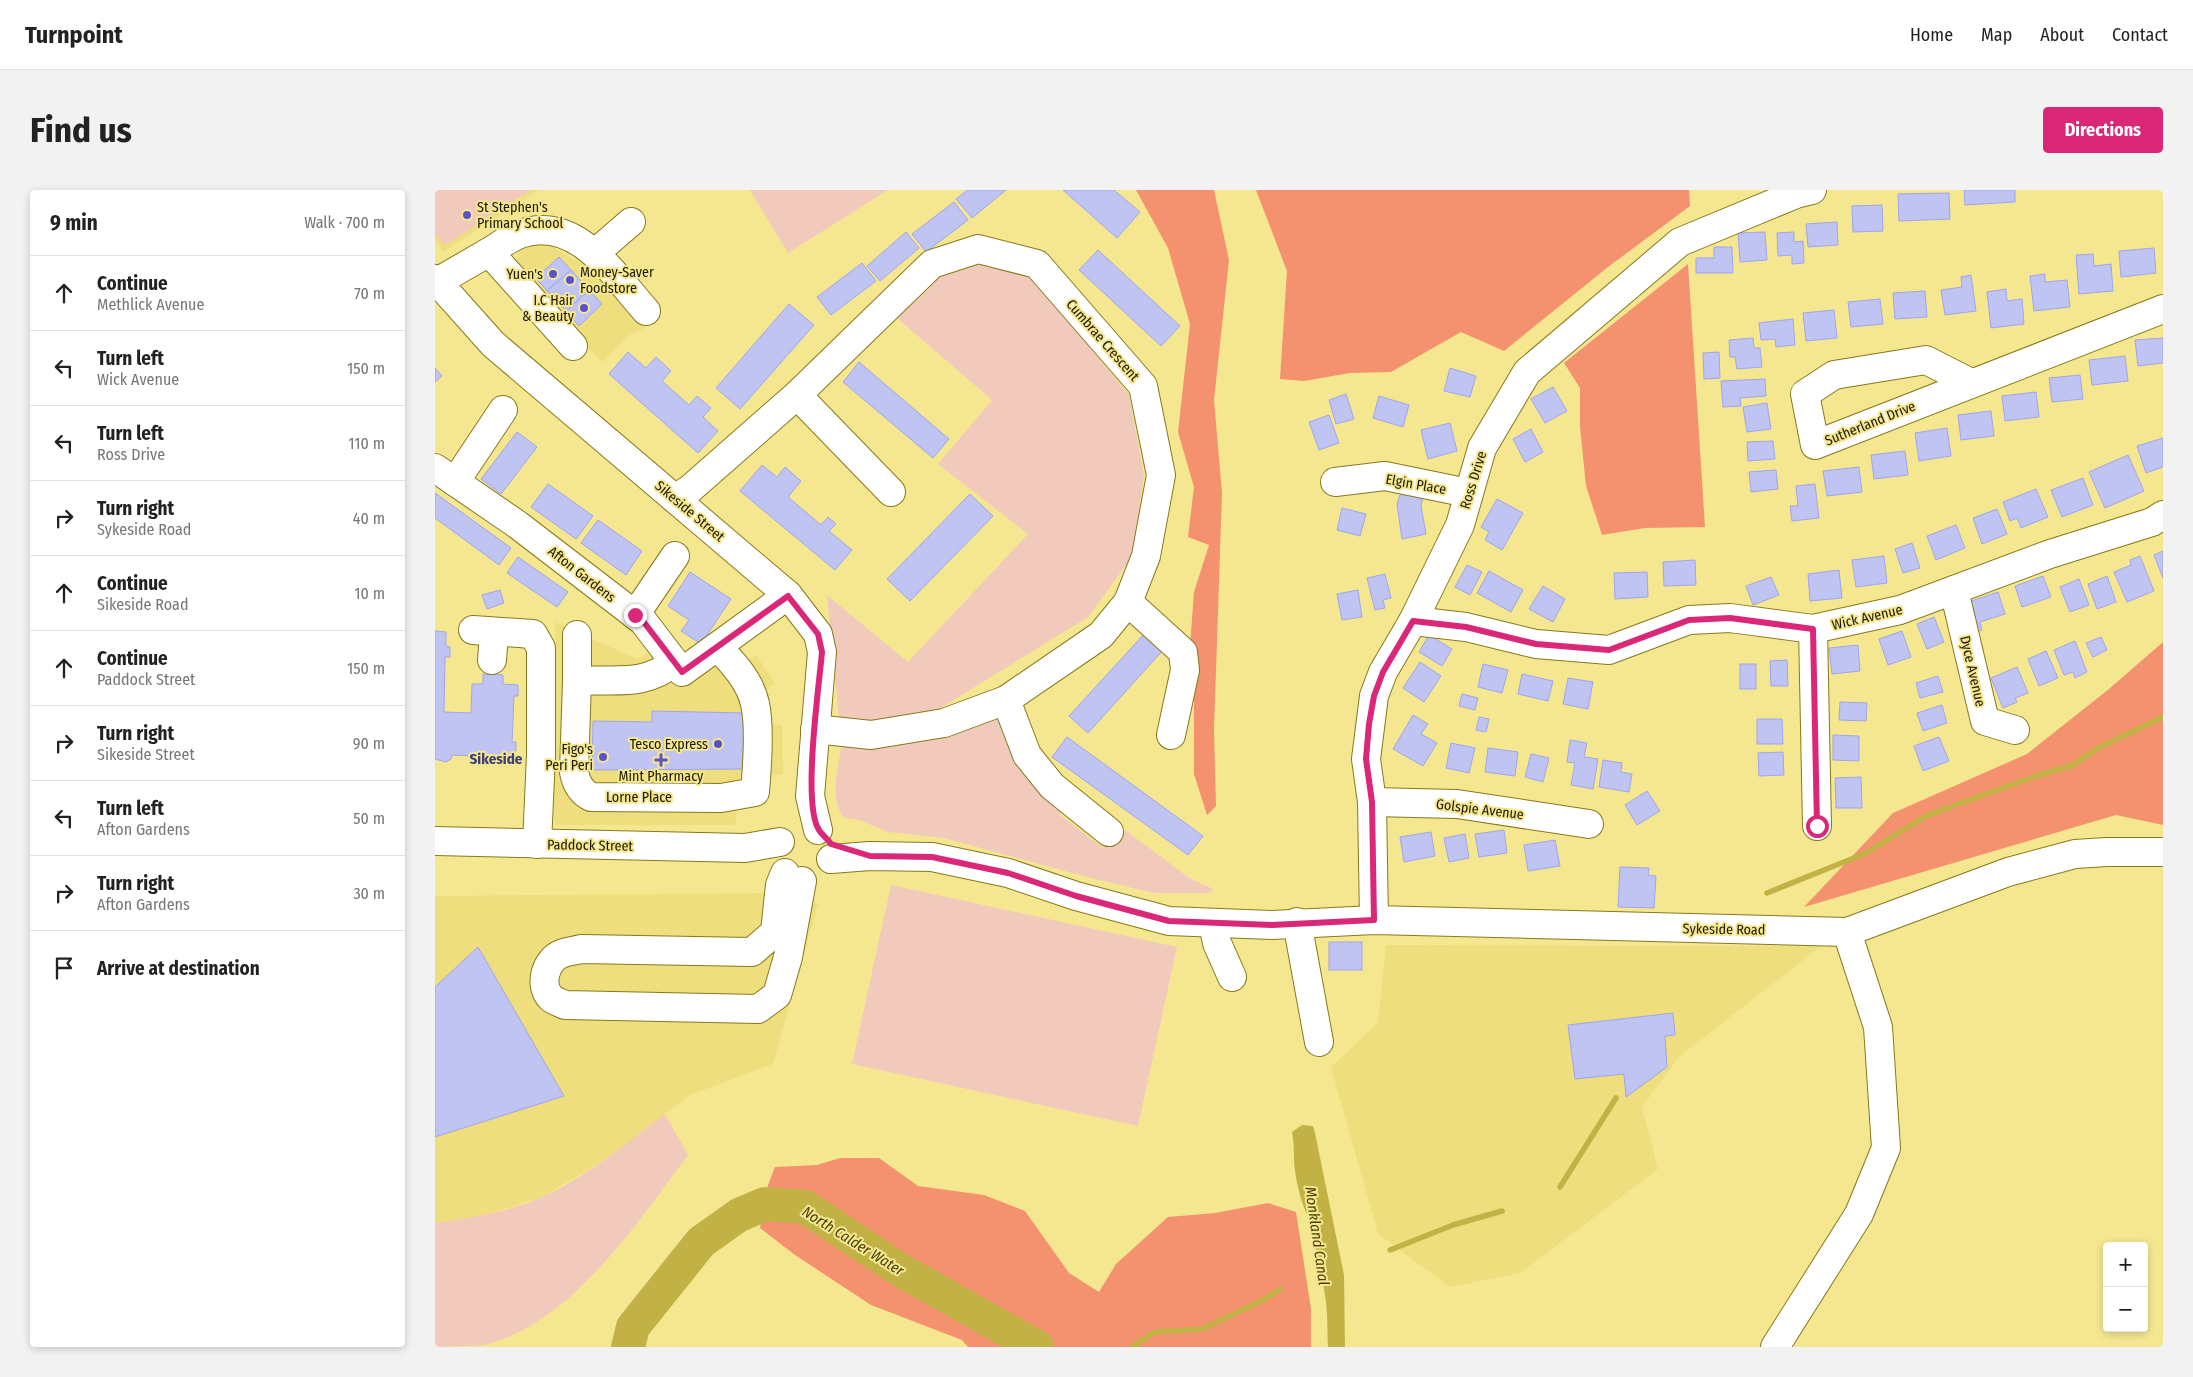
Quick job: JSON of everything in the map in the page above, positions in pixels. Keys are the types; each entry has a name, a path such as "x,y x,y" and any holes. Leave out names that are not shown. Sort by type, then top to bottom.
{"street":[{"name":"Ross Drive","path":"1374,920 1372,802 1366,759 1374,696 1383,672 1413,621 1460,525 1483,448 1527,372 1680,242 1801,191"},
{"path":"595,254 631,222"},
{"name":"Sikeside Street","path":"646,311 595,254 578,240 556,231 539,230 519,234 436,280 493,344 788,596 818,634 822,652 810,796 803,853"},
{"name":"Cumbrae Crescent","path":"675,499 690,489 797,395 932,264 978,249 1037,264 1143,386 1161,475 1146,556 1128,602 1101,635 1006,700 944,723 871,735 815,730"},
{"path":"489,252 573,346"},
{"name":"Sutherland Drive","path":"1971,383 1926,360 1834,375 1805,394 1815,445 2163,309"},
{"path":"797,395 891,492"},
{"path":"445,475 503,410"},
{"name":"Afton Gardens","path":"445,475 518,525 643,621 674,662"},
{"name":"Elgin Place","path":"1335,482 1385,476 1468,493"},
{"name":"Wick Avenue","path":"1413,621 1466,627 1536,644 1609,650 1689,620 1730,618 1813,629 1899,610 2051,554 2152,522 2163,515"},
{"path":"635,615 675,556"},
{"name":"Dyce Avenue","path":"1954,590 1985,721 2015,730"},
{"path":"577,635 577,681 635,681 663,672 674,662 682,672 788,596"},
{"path":"1128,602 1183,652 1185,670 1171,735"},
{"path":"1813,629 1817,826"},
{"path":"492,660 483,632 533,634 541,648 541,755 537,844"},
{"name":"Lorne Place","path":"577,681 574,772 575,781 585,794 591,797 721,798 755,792 757,768 755,703 744,679 729,658 717,647"},
{"path":"1006,700 1027,755 1052,786 1109,832"},
{"name":"Golspie Avenue","path":"1372,802 1457,804 1589,824"},
{"name":"Paddock Street","path":"435,841 745,848 803,853 932,857 1008,873 1076,896 1169,921 1225,924 1284,923"},
{"name":"Sykeside Road","path":"1284,923 1374,920 1847,932 2009,872 2075,854 2163,852"},
{"path":"752,952 775,932 780,885 803,853"},
{"path":"787,963 752,952 581,949 560,954 550,962 544,975 545,986 551,998 565,1005 758,1009 777,995 787,963 803,853"},
{"path":"1284,923 1319,1042"},
{"path":"1225,924 1217,943 1232,976"},
{"path":"1775,1347 1859,1214 1886,1148 1878,1028 1847,932"}],"shaded area":[{"name":"St Stephen's Primary School","path":"435,190 539,190 443,252 435,240"},
{"name":"St Stephen's Primary School","path":"435,190 531,190 444,246 435,233"},
{"path":"750,190 888,190 788,253"},
{"path":"1136,190 1214,190 1229,260 1214,400 1222,493 1214,730 1216,806 1207,815 1194,774 1194,698 1190,647 1194,592 1209,545 1188,537 1194,487 1178,432 1190,324 1168,248"},
{"path":"1256,190 1689,190 1690,206 1608,267 1504,351 1461,332 1391,372 1350,373 1304,381 1280,379 1287,271"},
{"path":"545,243 604,276 646,327 628,336 603,362 518,273 516,260 522,246"},
{"path":"977,262 1029,274 1129,395 1144,476 1132,557 1088,617 939,709 865,726 839,719 827,595 908,662 1028,534 938,464 992,400 897,318 929,289 941,273"},
{"path":"1688,264 1705,527 1645,528 1602,535 1586,486 1580,427 1580,388 1564,363"},
{"path":"555,622 637,659 656,649 680,680 736,645 744,662 756,655 775,683 765,692 769,724 782,725 783,774 768,775 737,808 735,825 554,825"},
{"path":"2163,642 2163,825 2116,815 1804,907 1893,813 2027,754 2109,689"},
{"path":"1003,714 1063,804 1060,815 1103,848 1121,827 1188,877 1213,889 1210,893 1154,893 944,838 888,832 859,820 844,818 839,810 836,784 841,747"},
{"path":"891,885 1177,947 1138,1126 852,1064"},
{"path":"766,893 818,904 773,1064 690,1095 606,1159 542,1197 483,1216 435,1223 435,896"},
{"path":"1386,945 1821,946 1680,1056 1642,1107 1658,1169 1520,1273 1450,1287 1378,1234 1331,1067 1378,1023"},
{"path":"665,1114 688,1155 647,1210 600,1267 574,1293 546,1316 517,1333 485,1345 435,1347 435,1223 476,1217 503,1210 529,1202 559,1189 590,1170"},
{"path":"1302,1125 1313,1126 1315,1133 1344,1275 1345,1347 1328,1347 1326,1301 1316,1256 1318,1233 1309,1220 1303,1204 1294,1166 1292,1132"},
{"path":"840,1158 879,1158 918,1186 984,1195 1025,1211 1069,1273 1099,1292 1116,1264 1168,1217 1215,1213 1268,1203 1296,1212 1311,1309 1311,1347 968,1347 962,1340 871,1305 795,1255 760,1228 768,1185 775,1167 817,1165"}],"building":[{"path":"967,190 1006,190 972,218 956,199"},
{"path":"1063,190 1114,190 1140,212 1117,238"},
{"path":"1964,190 2015,190 2015,202 1965,205"},
{"path":"1949,193 1950,219 1899,221 1898,194"},
{"path":"954,202 968,220 926,252 912,234"},
{"path":"1882,205 1883,231 1853,232 1852,206"},
{"path":"1837,222 1838,245 1808,247 1806,224"},
{"path":"906,232 919,248 880,281 867,266"},
{"path":"1765,232 1767,260 1740,262 1738,233"},
{"path":"1794,232 1794,242 1803,241 1804,263 1792,264 1792,255 1778,256 1777,233"},
{"path":"1714,247 1732,247 1733,273 1696,273 1696,258 1714,258"},
{"path":"2154,248 2156,273 2121,277 2119,251"},
{"path":"1098,250 1180,326 1161,346 1079,270"},
{"path":"2093,254 2094,266 2111,264 2113,291 2079,294 2076,255"},
{"name":"Yuen's","path":"559,257 571,270 547,291 536,278"},
{"path":"862,263 876,281 831,315 817,297"},
{"name":"Money-Saver Foodstore","path":"571,270 589,290 566,311 547,291"},
{"path":"2045,274 2045,282 2067,280 2070,307 2034,311 2030,276"},
{"path":"1971,275 1976,311 1945,315 1941,290 1962,287 1961,277"},
{"path":"2006,289 2007,301 2022,299 2024,324 1991,328 1987,292"},
{"name":"I.C Hair & Beauty","path":"589,290 602,304 579,326 566,311"},
{"path":"1925,291 1927,317 1895,319 1893,293"},
{"path":"1880,299 1883,324 1851,327 1848,302"},
{"path":"789,304 814,325 740,409 716,388"},
{"path":"1834,310 1837,338 1806,341 1803,313"},
{"path":"1793,319 1795,345 1776,347 1775,339 1761,340 1759,323"},
{"path":"1753,338 1754,348 1760,348 1762,367 1737,369 1735,357 1730,357 1729,340"},
{"path":"2163,338 2163,363 2138,366 2135,340"},
{"path":"628,352 646,368 656,357 671,371 662,381 689,405 697,396 711,408 703,417 718,431 698,453 609,374"},
{"path":"1719,352 1720,378 1704,379 1703,353"},
{"path":"2125,356 2128,381 2092,385 2089,360"},
{"path":"859,362 949,439 933,458 843,382"},
{"path":"435,368 442,376 435,382"},
{"path":"1450,368 1476,376 1470,397 1444,391"},
{"path":"2080,375 2083,399 2052,402 2049,378"},
{"path":"1765,379 1766,396 1740,398 1741,406 1723,407 1721,381"},
{"path":"1553,387 1567,411 1545,423 1531,399"},
{"path":"2036,392 2039,417 2005,421 2002,396"},
{"path":"1346,394 1354,419 1336,424 1329,400"},
{"path":"1379,396 1409,405 1403,427 1373,418"},
{"path":"1767,403 1771,429 1747,432 1743,407"},
{"path":"1991,411 1994,436 1961,440 1958,415"},
{"path":"1329,415 1339,443 1319,450 1309,422"},
{"path":"1450,423 1457,451 1428,459 1421,430"},
{"path":"1947,428 1951,456 1919,461 1915,433"},
{"path":"1531,429 1543,452 1525,462 1513,439"},
{"path":"517,432 537,447 501,494 481,479"},
{"path":"2163,438 2163,467 2146,473 2137,446"},
{"path":"1773,441 1775,459 1748,461 1747,442"},
{"path":"1905,451 1908,475 1874,479 1871,455"},
{"path":"2128,455 2144,491 2105,508 2089,472"},
{"path":"762,465 777,477 785,467 801,481 788,497 821,525 828,517 836,524 829,531 852,550 835,570 740,491"},
{"path":"1859,467 1862,492 1827,496 1823,471"},
{"path":"1776,470 1778,489 1751,492 1749,472"},
{"path":"2083,478 2093,505 2062,517 2051,490"},
{"path":"548,484 593,516 576,539 531,507"},
{"path":"1815,484 1819,518 1792,521 1790,506 1798,506 1796,486"},
{"path":"2036,489 2048,517 2021,528 2017,518 2010,521 2003,502"},
{"path":"1401,492 1423,497 1421,506 1426,534 1402,539 1397,504"},
{"path":"435,493 511,548 499,565 435,518"},
{"path":"970,494 993,516 910,601 887,579"},
{"path":"1497,499 1523,513 1502,550 1485,540 1489,532 1481,527"},
{"path":"1342,508 1366,514 1360,536 1337,530"},
{"path":"1997,509 2007,534 1982,544 1973,518"},
{"path":"598,520 642,551 626,575 581,543"},
{"path":"1956,525 1965,548 1936,560 1927,536"},
{"path":"1912,543 1920,568 1903,573 1895,549"},
{"path":"2163,551 2163,578 2154,555"},
{"path":"1884,556 1887,583 1856,587 1852,560"},
{"path":"2140,556 2154,591 2127,602 2114,572 2131,565 2130,560"},
{"path":"518,557 568,592 557,607 507,573"},
{"path":"1695,560 1696,585 1664,586 1663,562"},
{"path":"1467,565 1482,572 1470,595 1455,587"},
{"path":"1839,570 1842,598 1810,601 1808,574"},
{"path":"1489,571 1523,590 1511,612 1477,593"},
{"path":"690,572 731,599 701,644 681,631 689,620 668,606"},
{"path":"1647,572 1648,597 1615,599 1614,573"},
{"path":"1385,574 1391,598 1383,600 1385,608 1375,610 1367,578"},
{"path":"2043,576 2051,597 2022,607 2015,586"},
{"path":"2107,576 2116,602 2097,609 2088,584"},
{"path":"1771,577 1779,595 1753,605 1746,586"},
{"path":"2079,579 2089,605 2070,612 2060,587"},
{"path":"1543,586 1565,599 1553,622 1529,609"},
{"path":"500,590 504,603 487,609 482,595"},
{"path":"1358,590 1362,617 1342,620 1337,594"},
{"path":"1998,592 2005,614 1980,622 1982,630 1969,634 1959,605"},
{"path":"1934,617 1944,642 1927,649 1917,624"},
{"path":"435,631 446,632 446,646 450,647 450,657 445,657 444,712 471,713 472,684 483,684 483,674 503,675 503,684 518,685 518,696 514,696 512,742 516,742 516,750 513,758 507,761 498,760 498,757 452,755 451,759 446,762 435,759"},
{"path":"1902,631 1911,657 1888,665 1879,639"},
{"path":"1146,632 1164,649 1088,733 1069,716"},
{"path":"1429,635 1452,649 1442,666 1419,652"},
{"path":"2101,637 2107,650 2093,657 2086,643"},
{"path":"2075,641 2087,672 2075,678 2073,672 2064,675 2054,650"},
{"path":"1858,645 1860,671 1832,674 1829,648"},
{"path":"2046,651 2058,678 2039,686 2028,659"},
{"path":"1787,660 1788,686 1771,686 1770,661"},
{"path":"1420,662 1441,676 1424,702 1403,688"},
{"path":"1483,664 1508,670 1502,693 1478,687"},
{"path":"1740,664 1756,664 1756,689 1740,689"},
{"path":"2017,667 2028,693 2015,698 2017,702 2003,708 1991,678"},
{"path":"1522,674 1553,681 1548,701 1518,694"},
{"path":"1938,676 1943,692 1920,698 1916,683"},
{"path":"1568,678 1593,682 1588,709 1563,704"},
{"path":"1462,694 1478,698 1475,710 1459,706"},
{"path":"1840,702 1867,703 1866,721 1839,720"},
{"path":"1942,705 1947,723 1923,731 1917,713"},
{"path":"652,711 744,713 744,769 592,770 593,721 652,722"},
{"path":"1413,715 1428,724 1421,734 1437,743 1423,766 1393,749"},
{"path":"1479,717 1489,719 1486,732 1476,730"},
{"path":"1757,719 1782,719 1783,744 1757,744"},
{"path":"1833,735 1859,736 1859,761 1833,760"},
{"path":"1067,737 1203,836 1188,855 1052,757"},
{"path":"1939,737 1949,761 1923,771 1914,746"},
{"path":"1570,740 1587,743 1584,757 1598,759 1593,789 1571,785 1575,763 1567,762"},
{"path":"1451,743 1475,748 1469,773 1446,768"},
{"path":"1488,748 1518,752 1515,776 1485,772"},
{"path":"1783,752 1784,775 1759,776 1758,753"},
{"path":"1531,754 1549,758 1543,782 1525,777"},
{"path":"1603,760 1622,763 1621,772 1632,774 1629,792 1599,787"},
{"path":"1861,777 1862,808 1836,808 1835,778"},
{"path":"1647,791 1660,811 1637,825 1625,805"},
{"path":"1504,830 1507,853 1479,857 1475,834"},
{"path":"1431,832 1435,856 1404,862 1400,837"},
{"path":"1465,834 1469,858 1449,862 1444,838"},
{"path":"1555,840 1560,866 1528,871 1524,845"},
{"path":"1620,867 1649,868 1648,875 1656,876 1654,908 1618,907"},
{"path":"1329,942 1362,942 1362,970 1329,970"},
{"path":"478,947 564,1096 435,1137 435,987"},
{"path":"1673,1013 1675,1035 1665,1036 1667,1067 1626,1097 1624,1074 1575,1079 1568,1025"}],"waterway":[{"path":"1767,893 1864,854 1928,815 2033,777 2073,765 2098,748 2163,717"},
{"path":"1560,1187 1616,1098"},
{"name":"North Calder Water","path":"628,1347 633,1327 701,1242 739,1215 765,1204 805,1207 902,1271 1037,1347"},
{"path":"1390,1250 1453,1225 1502,1211"},
{"path":"1132,1347 1155,1332 1202,1329 1265,1299 1280,1289"}],"place":[{"name":"St Stephen's Primary School","path":"467,215"},
{"name":"Yuen's","path":"553,274"},
{"name":"Money-Saver Foodstore","path":"570,280"},
{"name":"I.C Hair & Beauty","path":"584,308"},
{"name":"Tesco Express","path":"718,744"},
{"name":"Figo's Peri Peri","path":"603,757"},
{"name":"Mint Pharmacy","path":"661,760"}],"district":[{"name":"Sikeside","path":"496,759"}],"route":[{"path":"635,615 643,621 682,672 788,596 818,634 822,652 810,796 819,830 831,844 870,856 932,857 1008,873 1076,896 1169,921 1272,925 1297,922 1374,920 1372,802 1366,759 1369,724 1374,696 1383,672 1413,621 1466,627 1536,644 1609,650 1689,620 1730,618 1813,629 1817,826"}],"water label":[{"name":"Monkland Canal","path":"1317,1236"}]}
